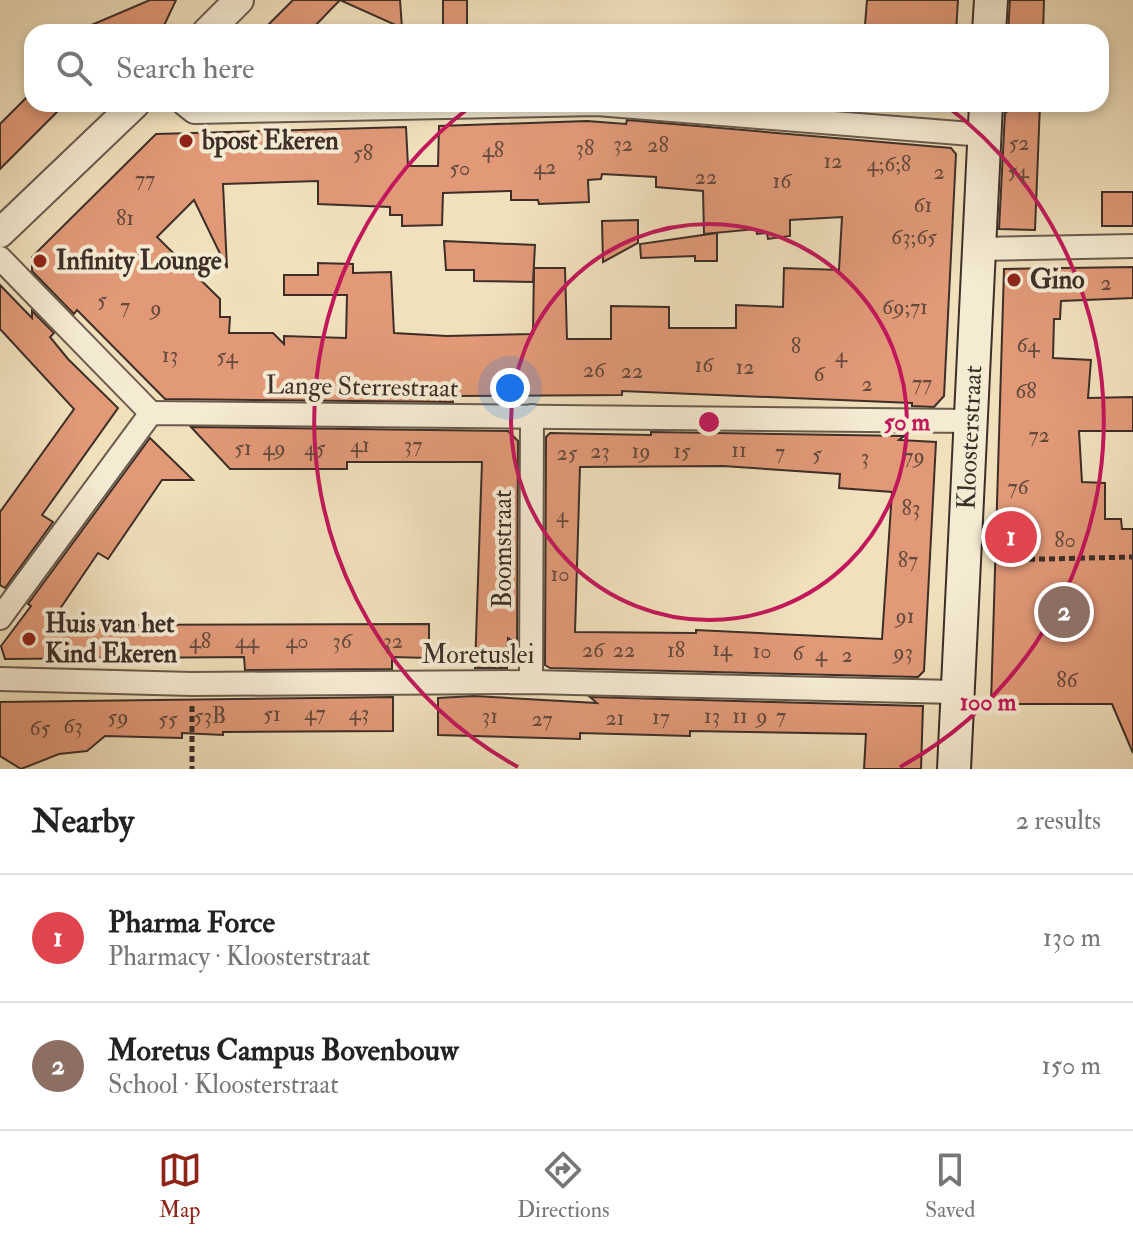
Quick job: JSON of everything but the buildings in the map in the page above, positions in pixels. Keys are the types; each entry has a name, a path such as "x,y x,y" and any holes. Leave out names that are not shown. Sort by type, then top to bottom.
{"main road":[{"path":"990,24 991,0"},
{"name":"Kloosterstraat","path":"954,769 955,692 985,119"}],"street":[{"path":"215,24 239,0"},
{"path":"0,233 127,112"},
{"path":"804,112 985,119"},
{"path":"977,249 1133,246"},
{"path":"0,258 151,413 0,618"},
{"name":"Lange Sterrestraat","path":"151,413 971,421"},
{"name":"Boomstraat","path":"531,682 532,416"},
{"name":"Moretuslei","path":"0,679 192,684 531,682 955,692"}],"path":[{"path":"999,560 1133,557"},
{"path":"192,684 192,769"}],"place":[{"name":"bpost Ekeren","path":"186,141"},
{"name":"Infinity Lounge","path":"40,261"},
{"name":"Gino","path":"1014,280"},
{"name":"Pharma Force","path":"1011,537"},
{"name":"Moretus Campus Bovenbouw","path":"1064,612"},
{"name":"Huis van het Kind Ekeren","path":"29,639"}]}
